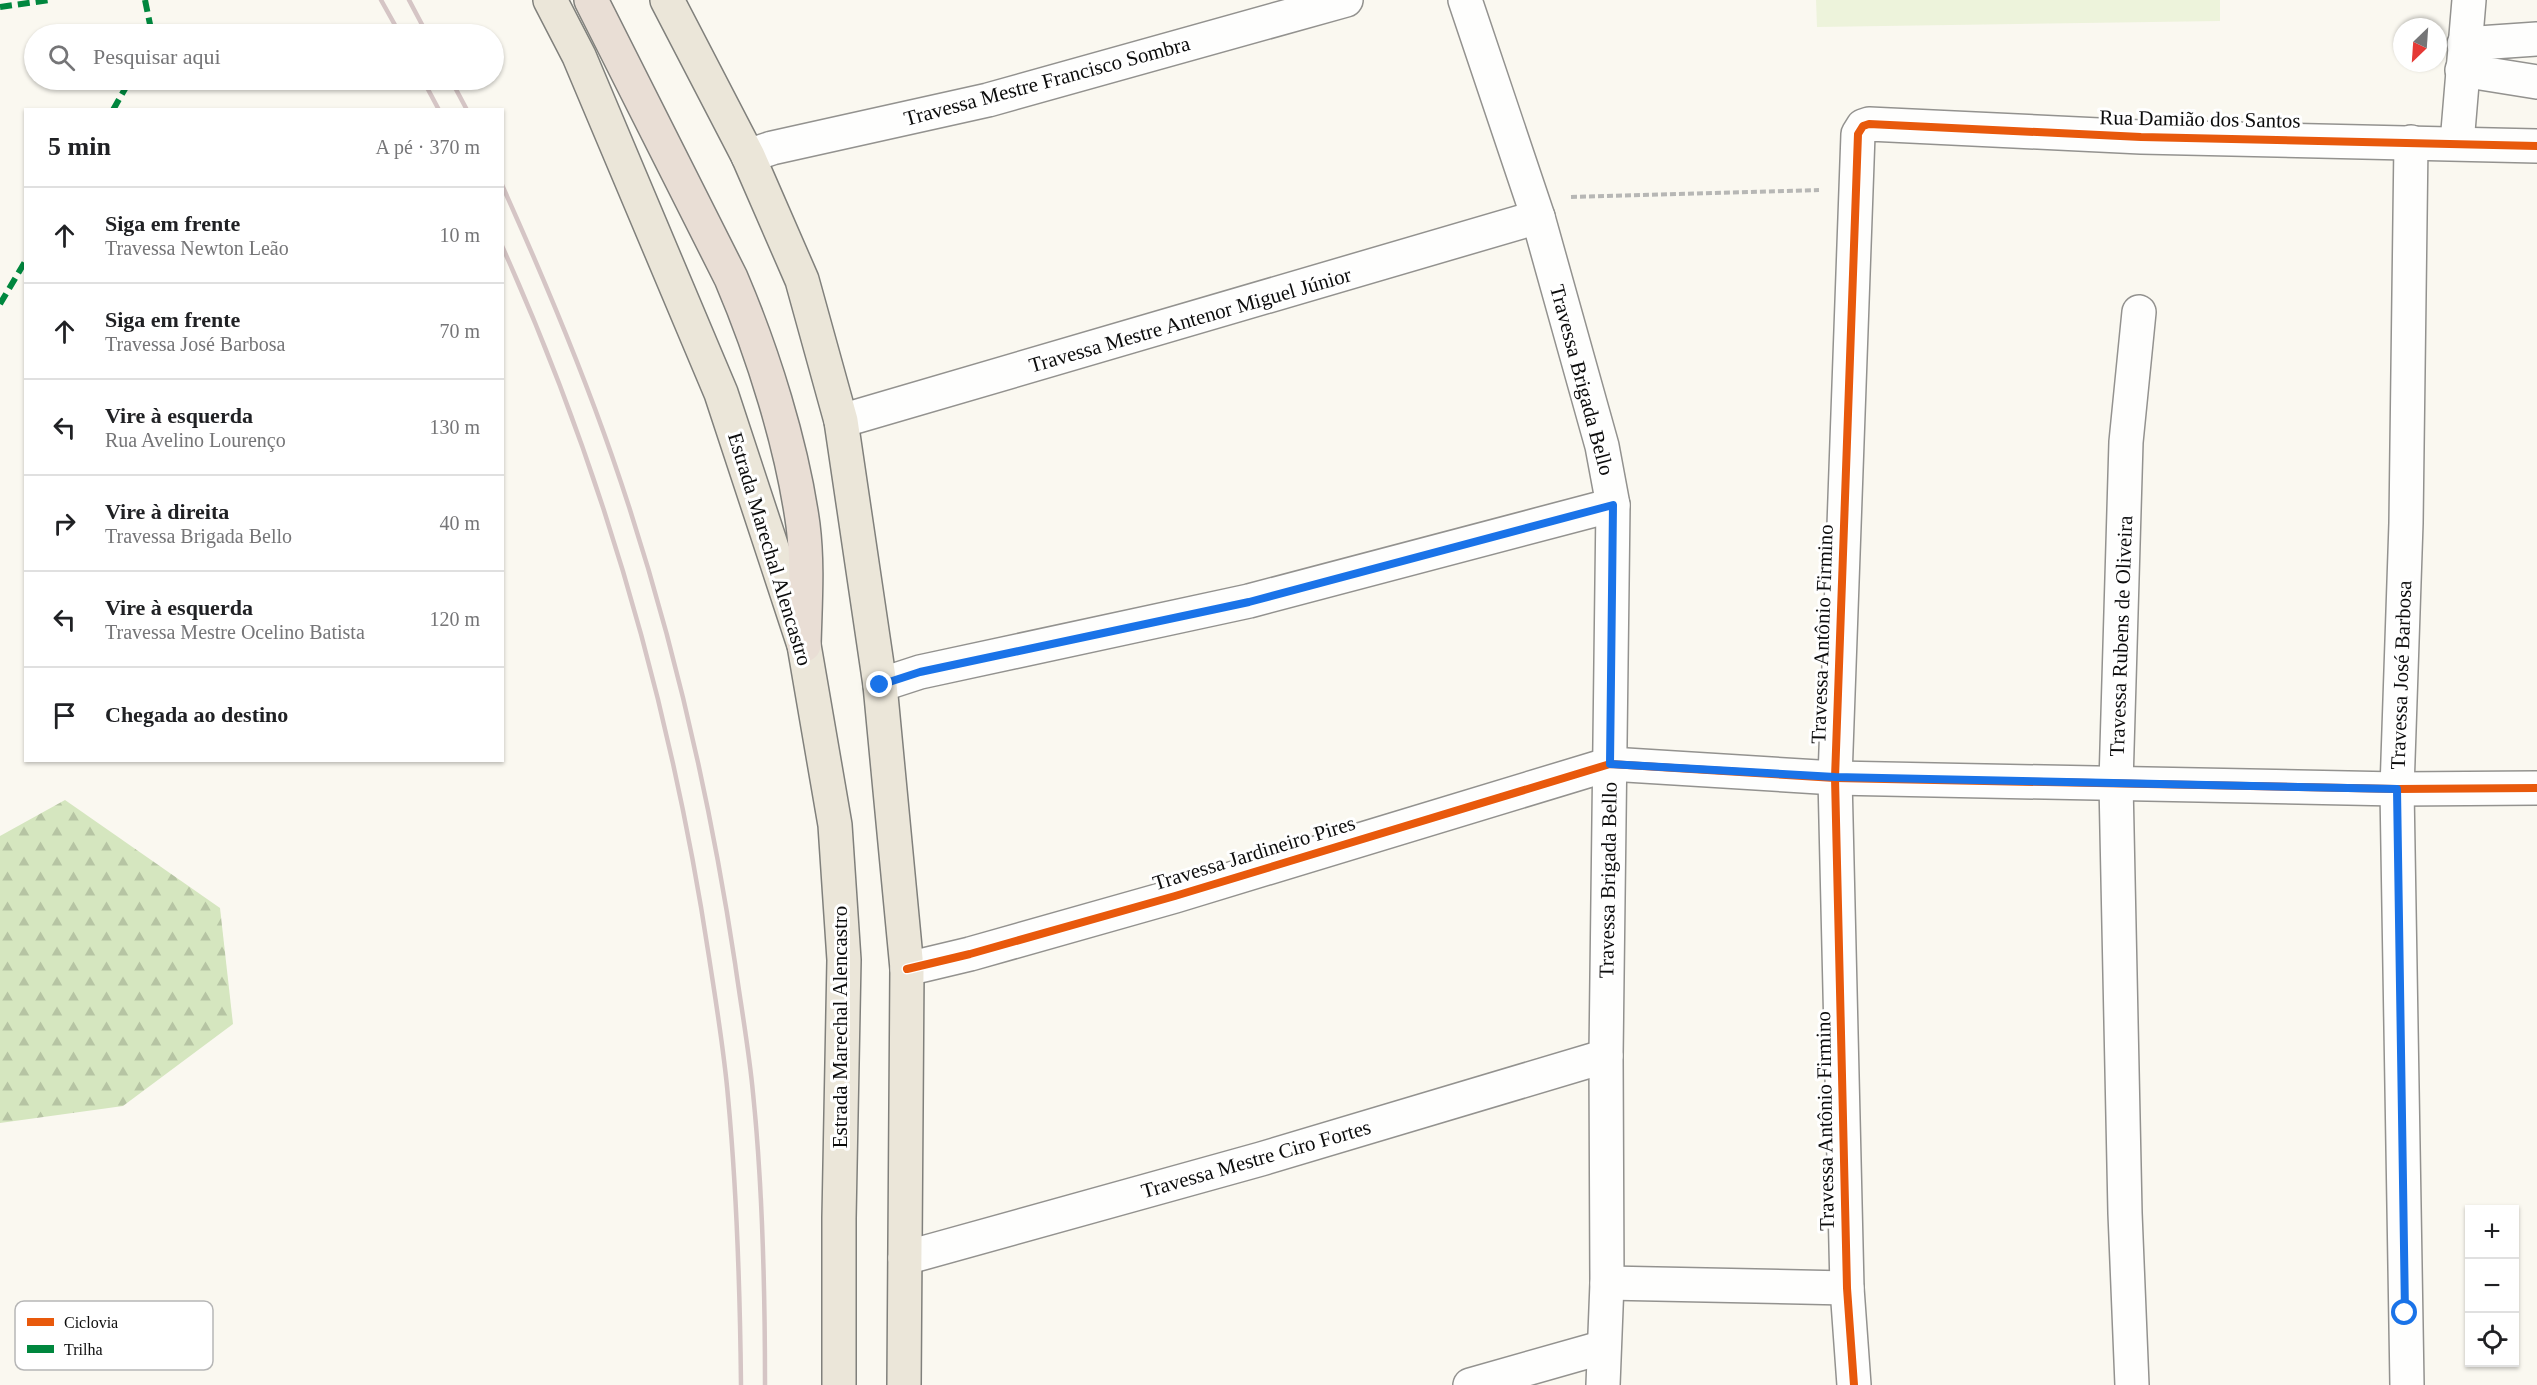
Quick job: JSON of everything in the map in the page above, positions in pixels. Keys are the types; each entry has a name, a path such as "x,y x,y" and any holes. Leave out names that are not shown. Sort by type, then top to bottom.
{"highway":[{"path":"591,0 731,279 751,324 763,360 791,469 803,536 806,576 804,645"}],"main road":[{"name":"Estrada Marechal Alencastro","path":"550,0 579,56 721,393 804,645 835,825 844,960 838,1385"},
{"path":"667,0 748,156 802,280 841,421 880,685 907,969 904,1385"}],"street":[{"name":"Travessa Mestre Francisco Sombra","path":"748,156 772,148 988,100 1346,0"},
{"name":"Travessa Brigada Bello","path":"1466,0 1538,218 1602,446 1613,505 1606,1056 1606,1283 1603,1385"},
{"path":"2457,144 2469,0"},
{"path":"2463,57 2537,39"},
{"path":"2463,57 2537,82"},
{"name":"Rua Damião dos Santos","path":"1863,126 1869,124 2141,136 2537,146"},
{"name":"Travessa Antônio Firmino","path":"1854,1385 1847,1288 1835,777 1857,141 1863,126"},
{"name":"Travessa José Barbosa","path":"2407,1385 2397,789 2406,523 2411,142"},
{"name":"Travessa Mestre Antenor Miguel Júnior","path":"841,421 1538,218"},
{"name":"Travessa Rubens de Oliveira","path":"2132,1385 2125,1213 2116,783 2126,442 2139,312"},
{"path":"880,685 920,672 1249,602 1613,505"},
{"path":"1610,764 1835,777 2397,789 2537,788"},
{"name":"Travessa Jardineiro Pires","path":"907,969 970,954 1164,899 1610,764"},
{"name":"Travessa Mestre Ciro Fortes","path":"905,1258 1250,1162 1606,1056"},
{"path":"1606,1283 1847,1288"},
{"path":"1470,1385 1604,1347"}],"path":[{"path":"1538,218 1569,197 1856,189"}],"green space":[{"path":"1816,0 2220,0 2220,21 1817,27"},
{"path":"65,800 220,908 233,1024 123,1106 0,1123 0,836"}],"railway":[{"path":"381,0 394,24"},
{"path":"409,0 422,24"},
{"path":"428,90 438,108"},
{"path":"456,90 466,108"},
{"path":"504,189 587,387 633,518 669,643 700,770 725,899 751,1077 761,1202 765,1385"},
{"path":"504,251 572,418 602,505 630,594 675,774 694,865 726,1079 736,1205 741,1385"}],"marked path":[{"path":"0,7 49,0"},
{"path":"145,0 150,24"},
{"path":"114,108 124,90"},
{"path":"0,304 24,263"}],"cycle path":[{"path":"1854,1385 1847,1288 1835,778 1858,134 1863,126 1869,124 2141,137 2537,146"},
{"path":"907,969 970,954 1175,896 1610,764 1835,778 2397,789 2537,788"}],"route":[{"path":"880,685 920,672 1249,602 1613,505 1610,764 1835,777 2397,789 2405,1313"}]}
